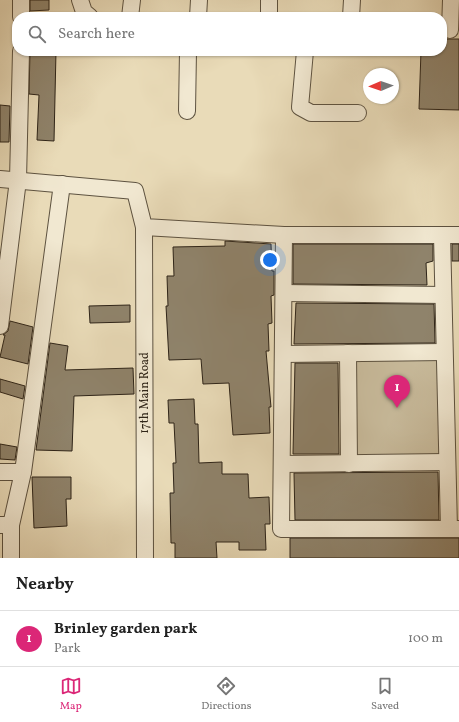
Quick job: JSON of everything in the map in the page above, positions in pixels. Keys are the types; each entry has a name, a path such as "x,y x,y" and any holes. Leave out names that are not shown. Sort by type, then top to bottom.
{"street":[{"path":"21,0 21,12"},
{"path":"80,0 84,12"},
{"path":"131,12 132,0"},
{"path":"198,12 199,0"},
{"path":"269,0 269,12"},
{"path":"351,12 352,0"},
{"path":"450,30 451,0"},
{"path":"0,326 18,180 20,56"},
{"path":"187,110 188,56"},
{"path":"305,56 300,107 311,113 358,113"},
{"path":"0,179 62,184 23,472 6,525 12,557"},
{"name":"17th Main Road","path":"62,184 134,191 144,227 145,558"},
{"path":"144,227 284,235 459,235"},
{"path":"284,235 281,530 454,529 448,462 442,235"},
{"path":"284,293 443,295"},
{"path":"283,354 444,352"},
{"path":"348,353 349,464"},
{"path":"282,464 448,462"},
{"path":"0,472 23,472"}],"shaded area":[{"path":"444,352 447,462 349,464 348,353"}],"building":[{"path":"30,0 49,0 49,10 30,11"},
{"path":"447,39 459,39 459,110 419,109 421,56 447,56"},
{"path":"30,56 56,56 54,141 37,140 39,95 29,94"},
{"path":"0,105 10,106 9,142 0,142"},
{"path":"225,241 271,244 272,271 274,271 274,295 271,296 272,323 268,324 269,351 266,351 271,407 269,407 270,433 233,435 229,383 203,384 201,359 169,360 166,306 168,306 167,276 174,276 173,247 225,246"},
{"path":"293,244 433,244 433,261 426,263 427,285 293,284"},
{"path":"452,244 459,244 459,261 452,261"},
{"path":"296,303 434,304 435,343 294,344"},
{"path":"130,305 130,322 90,323 89,306"},
{"path":"10,321 33,327 28,364 0,357 5,335 3,335 8,331"},
{"path":"50,343 68,346 65,370 133,368 134,394 74,396 72,451 36,450"},
{"path":"295,363 338,363 339,454 293,454"},
{"path":"0,379 25,386 23,399 0,392"},
{"path":"194,399 195,424 198,424 199,463 222,462 222,474 248,474 249,498 269,497 270,524 265,524 266,550 239,550 239,542 216,542 217,558 175,558 175,543 171,543 170,493 174,493 173,463 176,463 174,423 169,423 168,400"},
{"path":"0,444 17,447 15,460 0,459"},
{"path":"438,472 439,520 295,520 294,473"},
{"path":"32,477 71,477 71,499 66,499 67,526 34,528"},
{"path":"290,538 459,538 459,558 290,558"}],"place":[{"name":"Brinley garden park","path":"397,408"}]}
